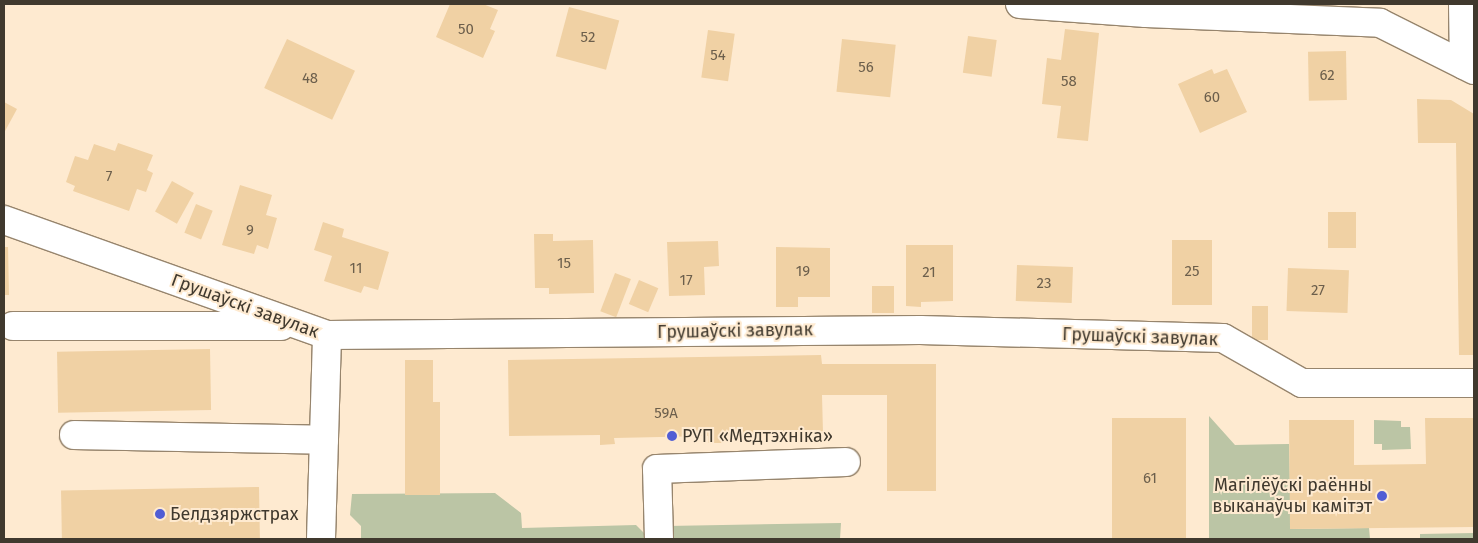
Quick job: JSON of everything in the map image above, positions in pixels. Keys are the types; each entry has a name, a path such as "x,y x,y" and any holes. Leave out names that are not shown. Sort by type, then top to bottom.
{"street":[{"path":"1020,4 1146,13 1380,13 1469,67"},
{"path":"1463,4 1469,67"},
{"name":"Грушаўскі завулак","path":"4,220 327,335 920,330 1223,338 1302,383 1474,383"},
{"path":"13,326 300,326"},
{"path":"321,539 327,335"},
{"path":"74,435 324,440"},
{"path":"659,539 657,469 846,462"}],"green space":[{"path":"1209,416 1235,445 1289,444 1291,529 1369,528 1370,539 1209,539"},
{"path":"1374,420 1401,421 1401,427 1410,427 1411,449 1382,450 1382,444 1374,444"},
{"path":"495,493 521,513 522,528 636,525 644,533 645,539 361,539 361,526 350,515 352,494"},
{"path":"841,523 840,539 667,539 667,526"},
{"path":"1474,533 1474,539 1420,539 1420,534"}],"building":[{"path":"450,4 483,4 498,10 490,29 495,31 483,58 436,37"},
{"path":"569,7 619,20 606,70 556,56"},
{"path":"1065,29 1099,33 1088,141 1057,138 1061,106 1042,104 1047,58 1061,60"},
{"path":"708,30 735,34 728,81 701,78"},
{"path":"968,36 997,40 992,77 963,73"},
{"path":"287,39 355,71 332,120 264,88"},
{"path":"842,39 896,45 890,97 836,92"},
{"path":"1346,51 1347,100 1309,101 1308,52"},
{"path":"1212,69 1214,74 1227,69 1247,112 1200,133 1178,84"},
{"path":"1417,99 1451,100 1474,114 1474,355 1459,355 1456,143 1418,143"},
{"path":"4,102 17,109 4,133"},
{"path":"118,143 153,155 147,170 153,173 146,192 137,189 129,211 73,191 75,186 66,182 75,156 88,160 94,144 115,151"},
{"path":"172,181 194,193 177,224 155,212"},
{"path":"240,185 272,195 266,215 277,218 268,249 257,245 254,254 222,245"},
{"path":"196,204 213,211 201,239 184,233"},
{"path":"1328,212 1356,212 1356,248 1328,248"},
{"path":"323,222 344,229 342,237 389,252 378,290 364,286 361,293 324,281 332,256 314,250"},
{"path":"534,234 553,234 553,241 593,240 594,293 549,294 549,288 535,288"},
{"path":"1172,240 1212,240 1212,305 1172,305"},
{"path":"718,241 719,266 704,267 705,295 669,296 667,242"},
{"path":"906,245 953,245 953,301 921,302 921,307 906,306"},
{"path":"4,247 8,247 9,295 4,295"},
{"path":"776,247 830,248 830,297 798,297 798,307 776,307"},
{"path":"1017,265 1073,267 1072,303 1016,301"},
{"path":"1288,268 1349,270 1347,313 1286,311"},
{"path":"615,273 631,279 616,317 600,311"},
{"path":"639,280 658,288 648,312 629,304"},
{"path":"872,286 894,286 894,313 872,313"},
{"path":"1252,306 1268,306 1268,340 1252,340"},
{"path":"210,349 211,410 58,413 57,352"},
{"path":"821,355 822,364 936,364 936,491 887,491 887,395 822,395 823,433 727,435 727,443 708,443 708,436 614,438 615,444 600,445 600,435 509,436 508,360"},
{"path":"405,360 433,360 433,402 440,402 440,495 405,495"},
{"path":"1112,418 1186,418 1186,539 1112,539"},
{"name":"Магілёўскі раённы выканаўчы камітэт","path":"1425,418 1474,418 1474,527 1290,529 1289,420 1354,420 1354,465 1426,464"},
{"name":"Белдзяржстрах","path":"259,487 260,539 62,539 61,490"}],"place":[{"name":"РУП «Медтэхніка»","path":"672,436"},
{"name":"Магілёўскі раённы выканаўчы камітэт","path":"1382,496"},
{"name":"Белдзяржстрах","path":"160,514"}]}
